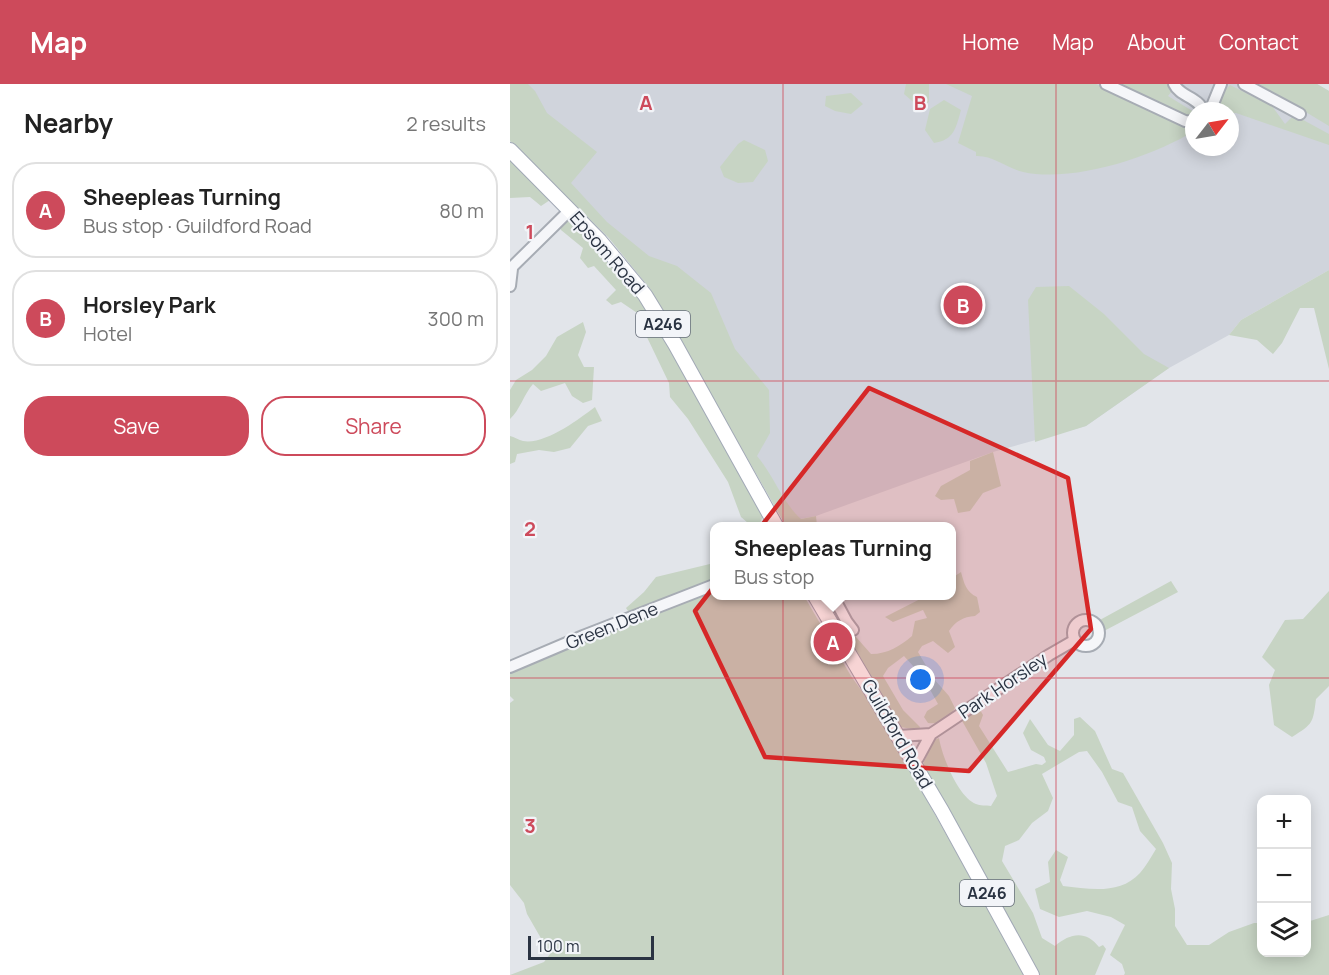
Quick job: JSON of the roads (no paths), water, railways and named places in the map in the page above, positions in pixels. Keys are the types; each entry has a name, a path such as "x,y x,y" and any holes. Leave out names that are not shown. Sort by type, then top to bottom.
{"main road":[{"name":"Epsom Road","path":"510,150 600,241 645,295 675,344 774,522"},
{"name":"Guildford Road","path":"817,600 942,811 1032,975"}],"street":[{"path":"1106,84 1185,121"},
{"path":"1174,84 1177,90 1198,102"},
{"path":"1214,102 1221,84"},
{"path":"1244,84 1300,114"},
{"path":"510,286 511,269 570,210"},
{"name":"Green Dene","path":"510,667 710,587"},
{"path":"835,600 854,630"},
{"name":"Park Horsley","path":"913,763 931,734 1075,640"},
{"path":"898,736 931,734"}],"place":[{"name":"Horsley Park","path":"963,305"},
{"name":"Sheepleas Turning","path":"833,642"}]}
